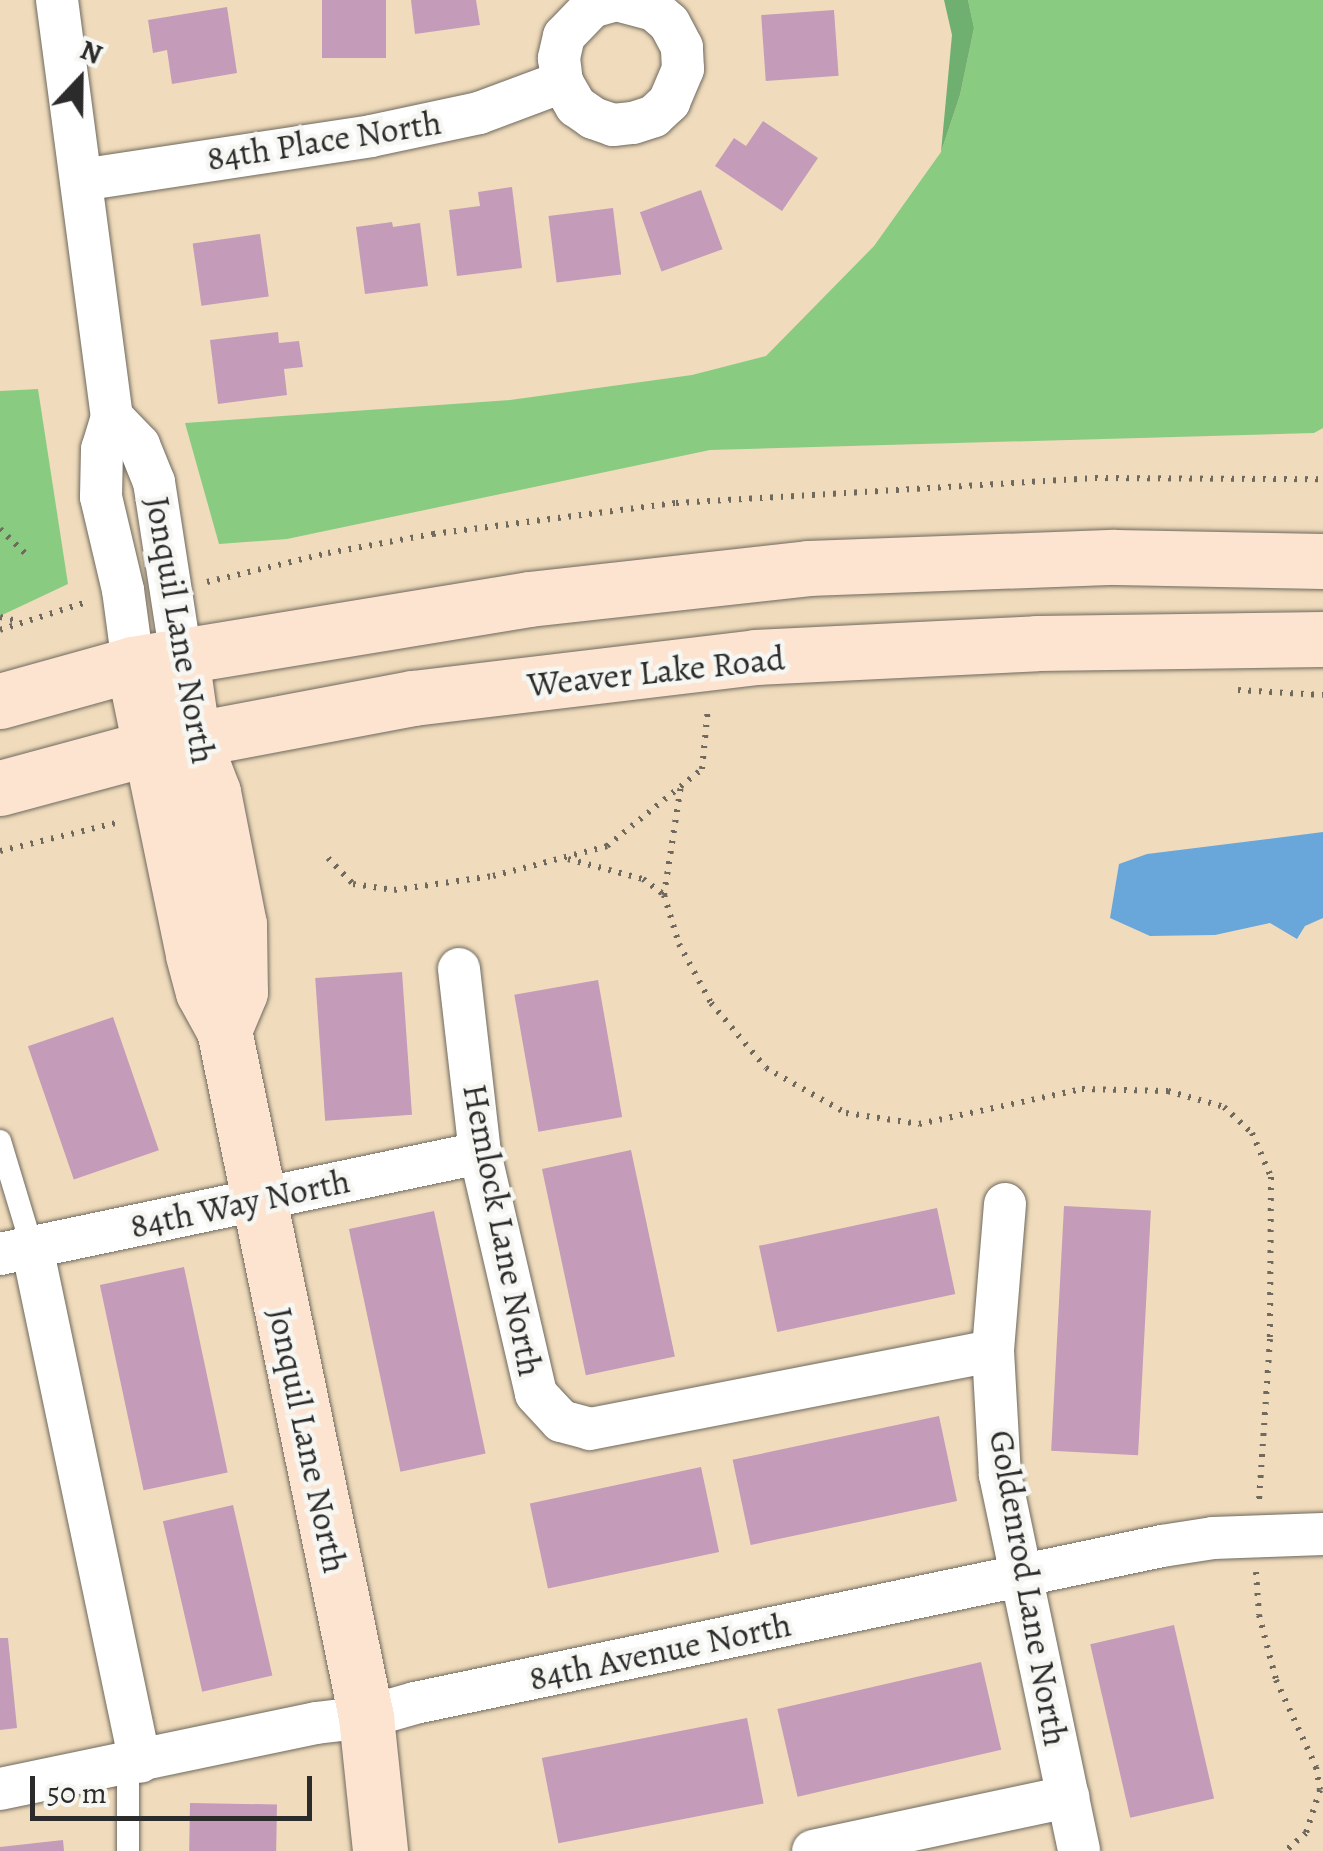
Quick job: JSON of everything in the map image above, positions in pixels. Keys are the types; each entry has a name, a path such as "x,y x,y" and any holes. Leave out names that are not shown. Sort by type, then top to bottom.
{"main road":[{"path":"0,701 157,660 529,599 808,568 1114,557 1323,561"},
{"name":"Weaver Lake Road","path":"0,788 171,744 414,698 755,657 1038,643 1323,639"},
{"name":"Jonquil Lane North","path":"157,660 198,973 224,1030 366,1718 380,1851"}],"street":[{"name":"Jonquil Lane North","path":"57,0 112,417 139,445 154,482 157,660"},
{"name":"84th Place North","path":"81,180 371,136 479,114 562,82"},
{"name":"Hemlock Lane North","path":"459,969 480,1153 536,1394 560,1422 590,1430 993,1351"},
{"name":"84th Way North","path":"16,1251 480,1153"},
{"name":"Goldenrod Lane North","path":"1005,1204 993,1351 1000,1475 1079,1851"},
{"path":"16,1251 134,1763"},
{"name":"84th Avenue North","path":"0,1789 316,1724 366,1718 414,1703 1213,1538 1323,1534"},
{"path":"813,1851 1068,1797"}],"lane":[{"path":"0,1140 16,1251"},
{"path":"128,1851 134,1763"}],"path":[{"path":"199,584 400,540 676,503 1079,479 1323,480"},
{"path":"0,529 28,556"},
{"path":"0,630 98,596"},
{"path":"0,617 22,622"},
{"path":"328,858 353,884 382,890 492,876 607,846 702,768 708,708"},
{"path":"681,785 664,896 679,944 711,1003 766,1068 846,1113 919,1124 1082,1089 1168,1092 1224,1107 1252,1133 1272,1177 1270,1340 1256,1536 1259,1615 1276,1680 1316,1767 1320,1790 1306,1833 1284,1851"},
{"path":"0,851 116,824"},
{"path":"562,858 604,865 643,879 664,896"}],"green space":[{"path":"944,0 968,0 974,28 960,95 941,152 952,35"},
{"path":"968,0 1323,0 1323,428 1314,433 710,450 287,539 219,544 185,423 510,400 692,375 766,356 874,246 941,152 960,95 974,28"},
{"path":"38,389 68,584 0,616 0,391"}],"water":[{"path":"1323,832 1323,918 1305,926 1297,939 1270,923 1215,935 1150,936 1110,918 1119,864 1147,854"}],"building":[{"path":"322,0 386,0 386,58 322,58"},
{"path":"411,0 476,0 480,25 415,34"},
{"path":"227,7 237,73 172,84 167,50 153,53 148,20"},
{"path":"834,10 839,76 766,81 761,15"},
{"path":"763,121 818,158 782,211 715,166 734,138 746,146"},
{"path":"512,187 522,268 457,276 449,210 480,206 478,192"},
{"path":"701,190 723,249 661,271 640,212"},
{"path":"613,208 621,275 557,282 548,216"},
{"path":"392,222 393,227 420,223 428,286 365,294 356,227"},
{"path":"260,234 269,296 201,306 193,243"},
{"path":"278,332 279,343 299,341 303,367 284,369 287,395 218,404 210,340"},
{"path":"402,972 412,1115 325,1121 315,978"},
{"path":"598,980 622,1117 538,1132 514,995"},
{"path":"113,1017 159,1150 74,1180 28,1046"},
{"path":"631,1150 675,1356 586,1375 542,1169"},
{"path":"1064,1206 1151,1211 1138,1455 1051,1451"},
{"path":"937,1208 955,1294 777,1332 759,1246"},
{"path":"434,1211 486,1454 400,1472 349,1229"},
{"path":"184,1267 228,1472 144,1490 100,1285"},
{"path":"939,1416 957,1501 751,1545 733,1460"},
{"path":"701,1467 719,1552 548,1588 530,1503"},
{"path":"233,1505 272,1676 202,1692 163,1521"},
{"path":"1174,1625 1214,1798 1130,1818 1090,1644"},
{"path":"0,1638 8,1638 17,1728 0,1730"},
{"path":"981,1662 1001,1750 798,1797 777,1709"},
{"path":"747,1718 764,1803 558,1843 542,1758"},
{"path":"190,1803 277,1805 276,1851 189,1851"},
{"path":"63,1840 64,1851 0,1851 0,1847"}]}
